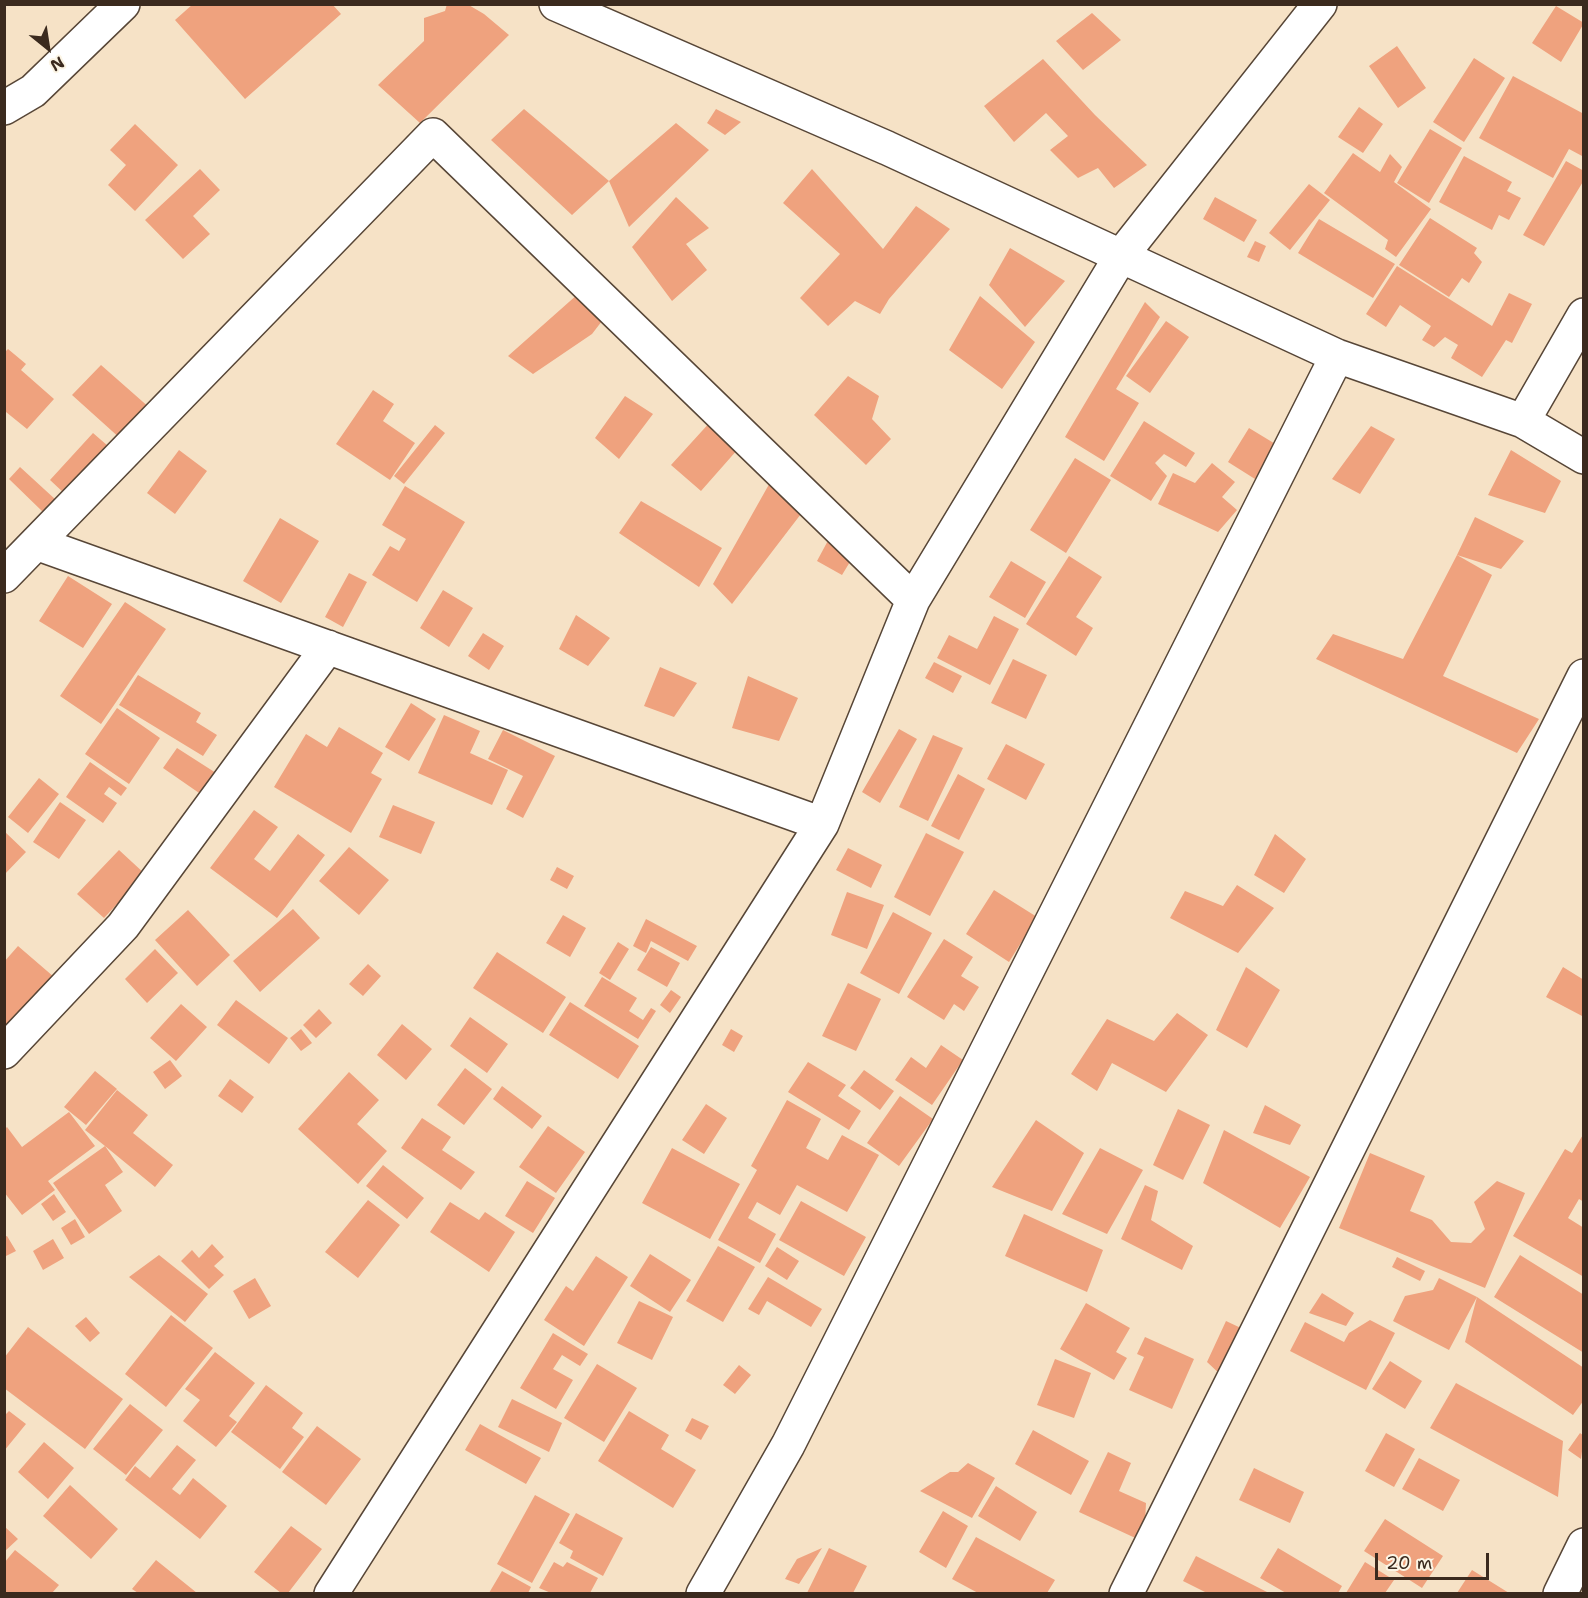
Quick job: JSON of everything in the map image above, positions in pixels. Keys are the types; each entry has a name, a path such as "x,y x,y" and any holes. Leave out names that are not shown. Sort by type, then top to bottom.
{"street":[{"path":"4,108 33,91 123,4"},
{"path":"556,4 887,148 1337,356 1523,420 1584,458"},
{"path":"331,1593 822,824 913,600 1121,256 1320,4"},
{"path":"4,576 433,135 913,600"},
{"path":"1523,420 1584,315"},
{"path":"703,1593 788,1445 1337,356"},
{"path":"36,543 822,824"},
{"path":"4,1052 123,926 328,647"},
{"path":"1126,1593 1584,676"},
{"path":"1560,1593 1584,1545"}],"building":[{"path":"193,4 332,4 341,14 245,99 175,20"},
{"path":"447,4 467,4 484,14 509,35 420,123 378,85 424,41 424,18 445,11"},
{"path":"1556,6 1584,23 1561,62 1532,43"},
{"path":"1092,13 1121,40 1083,70 1056,41"},
{"path":"1397,46 1426,88 1398,108 1369,66"},
{"path":"1474,58 1505,78 1464,142 1433,122"},
{"path":"1043,59 1095,115 1147,165 1114,188 1098,168 1078,178 1050,150 1068,136 1046,113 1014,142 984,106"},
{"path":"1513,76 1584,114 1584,157 1569,149 1553,178 1479,138"},
{"path":"1359,107 1383,124 1363,153 1338,137"},
{"path":"524,109 609,181 572,215 491,140"},
{"path":"716,109 741,122 725,135 707,123"},
{"path":"676,123 709,150 629,227 609,181"},
{"path":"135,124 178,165 135,211 108,185 126,165 110,150"},
{"path":"1430,129 1462,148 1429,203 1397,183"},
{"path":"1353,153 1380,172 1390,154 1402,167 1394,182 1431,209 1396,257 1385,249 1388,240 1324,193"},
{"path":"1464,156 1512,182 1507,191 1521,198 1509,220 1499,215 1492,230 1439,202"},
{"path":"1566,161 1584,171 1584,180 1544,246 1523,235"},
{"path":"200,169 220,190 193,216 210,234 183,259 145,220"},
{"path":"812,169 883,249 916,206 950,229 889,299 880,314 855,301 828,326 800,298 840,254 783,203"},
{"path":"1309,184 1330,200 1290,250 1269,233"},
{"path":"676,197 709,228 686,244 707,270 672,301 632,247"},
{"path":"1215,197 1257,220 1244,242 1203,219"},
{"path":"1430,218 1477,248 1474,253 1482,262 1469,283 1462,278 1449,297 1399,265"},
{"path":"1319,219 1395,264 1373,298 1298,253"},
{"path":"1255,241 1266,246 1259,262 1247,257"},
{"path":"1010,248 1065,281 1025,327 989,285"},
{"path":"1397,266 1492,326 1509,293 1532,304 1512,343 1506,340 1482,377 1451,358 1458,345 1445,337 1434,347 1422,340 1431,326 1400,305 1386,327 1366,314"},
{"path":"578,294 612,308 592,334 533,374 508,356"},
{"path":"980,296 1035,342 1002,389 949,350"},
{"path":"1145,302 1160,317 1116,389 1139,403 1104,461 1065,437"},
{"path":"1166,321 1189,337 1150,393 1126,376"},
{"path":"8,349 26,364 21,370 54,399 27,429 6,412 4,414 4,353"},
{"path":"101,365 151,409 122,440 72,395"},
{"path":"848,376 879,396 872,419 891,439 866,465 814,415"},
{"path":"373,390 394,404 383,421 415,443 390,480 336,444"},
{"path":"625,396 653,414 619,459 595,438"},
{"path":"712,420 738,449 701,491 671,465"},
{"path":"1144,421 1195,453 1186,467 1164,454 1155,463 1167,476 1151,501 1110,476"},
{"path":"435,425 445,433 404,484 394,476"},
{"path":"1371,426 1395,439 1360,494 1332,479"},
{"path":"1249,428 1277,445 1255,479 1228,462"},
{"path":"93,433 108,446 65,494 50,480"},
{"path":"179,450 207,471 175,514 147,493"},
{"path":"1511,450 1561,481 1545,513 1488,495"},
{"path":"1075,458 1111,480 1066,553 1030,530"},
{"path":"1212,463 1235,482 1222,497 1237,510 1218,532 1158,504 1173,473 1195,483"},
{"path":"20,467 56,500 44,513 9,479"},
{"path":"772,479 804,510 732,604 713,584"},
{"path":"405,486 465,522 417,602 372,575 390,546 399,551 406,539 382,525"},
{"path":"641,501 722,548 699,587 619,533"},
{"path":"1475,517 1524,541 1501,569 1457,555"},
{"path":"280,518 319,541 281,603 243,581"},
{"path":"831,535 859,547 842,575 817,561"},
{"path":"1457,555 1492,575 1443,676 1539,719 1517,753 1316,659 1333,634 1403,659"},
{"path":"1069,556 1102,577 1076,617 1093,628 1076,656 1026,624"},
{"path":"1011,561 1046,582 1025,618 989,597"},
{"path":"349,573 367,582 343,627 325,617"},
{"path":"68,576 112,604 83,648 39,621"},
{"path":"443,590 473,608 449,647 420,628"},
{"path":"125,602 166,629 101,724 60,696"},
{"path":"576,615 610,638 588,666 559,649"},
{"path":"994,616 1019,629 990,685 937,658 949,635 977,649"},
{"path":"483,633 504,646 489,670 468,656"},
{"path":"1013,659 1047,675 1026,719 991,703"},
{"path":"934,662 962,676 953,693 925,678"},
{"path":"660,667 697,683 674,717 644,706"},
{"path":"138,675 201,713 196,722 217,735 203,756 119,705"},
{"path":"748,676 798,698 779,741 732,728"},
{"path":"411,703 436,719 409,761 385,747"},
{"path":"117,708 160,738 129,784 85,754"},
{"path":"444,715 480,731 470,753 508,770 492,805 418,773"},
{"path":"339,727 383,753 371,773 382,779 351,833 274,787 306,734 327,747"},
{"path":"899,729 917,739 880,803 862,792"},
{"path":"503,730 555,756 523,818 506,809 523,776 488,759"},
{"path":"933,735 963,748 928,821 899,807"},
{"path":"1006,744 1045,764 1026,800 987,779"},
{"path":"177,748 216,773 202,795 163,768"},
{"path":"90,762 127,788 121,796 109,787 104,794 117,803 103,823 66,797"},
{"path":"958,774 985,789 959,840 931,826"},
{"path":"39,778 59,794 28,833 8,817"},
{"path":"60,802 86,820 59,859 33,842"},
{"path":"393,805 435,822 421,854 379,837"},
{"path":"254,810 278,827 254,859 270,871 298,834 325,855 277,918 210,868"},
{"path":"4,831 26,852 4,875"},
{"path":"926,833 964,852 930,916 894,897"},
{"path":"1275,834 1306,859 1284,893 1254,875"},
{"path":"349,847 389,880 359,915 319,881"},
{"path":"848,848 882,865 871,888 836,870"},
{"path":"119,850 145,874 104,918 77,894"},
{"path":"557,867 574,876 567,889 550,880"},
{"path":"1237,885 1274,908 1238,953 1170,918 1185,891 1223,906"},
{"path":"994,890 1037,917 1009,962 966,934"},
{"path":"847,892 884,905 867,949 831,935"},
{"path":"293,909 320,938 260,992 233,961"},
{"path":"188,910 230,955 197,986 155,940"},
{"path":"893,912 932,933 899,994 860,973"},
{"path":"563,915 586,928 570,957 546,943"},
{"path":"646,919 697,946 688,961 651,941 646,953 633,946"},
{"path":"944,939 973,957 961,976 979,987 964,1011 954,1004 944,1020 907,997"},
{"path":"618,942 629,949 610,980 599,973"},
{"path":"18,946 54,977 4,1032 4,962"},
{"path":"651,947 680,963 667,987 637,970"},
{"path":"155,949 178,973 147,1003 125,979"},
{"path":"497,952 566,997 543,1033 473,988"},
{"path":"368,964 381,976 363,996 349,984"},
{"path":"1246,967 1280,990 1247,1048 1216,1030"},
{"path":"1563,967 1584,980 1584,1017 1546,997"},
{"path":"602,977 637,998 629,1011 643,1020 651,1008 656,1011 638,1039 584,1006"},
{"path":"848,983 881,999 856,1051 822,1036"},
{"path":"671,990 681,997 670,1013 660,1005"},
{"path":"236,1000 288,1038 269,1064 217,1025"},
{"path":"570,1002 639,1046 618,1079 549,1035"},
{"path":"181,1004 207,1027 176,1061 150,1038"},
{"path":"319,1009 332,1023 316,1038 303,1025"},
{"path":"1177,1013 1208,1035 1166,1092 1112,1063 1097,1091 1071,1074 1107,1019 1154,1041"},
{"path":"470,1017 508,1044 487,1073 450,1046"},
{"path":"402,1024 432,1049 406,1080 377,1055"},
{"path":"301,1029 312,1043 301,1051 290,1038"},
{"path":"731,1029 743,1036 734,1052 722,1045"},
{"path":"941,1045 963,1060 932,1105 895,1080 911,1057 926,1068"},
{"path":"170,1060 182,1076 165,1089 153,1072"},
{"path":"808,1062 846,1085 838,1096 861,1111 849,1130 788,1092"},
{"path":"465,1068 492,1089 464,1125 437,1105"},
{"path":"864,1070 894,1091 880,1110 850,1088"},
{"path":"95,1071 117,1089 86,1125 64,1107"},
{"path":"349,1072 379,1100 357,1124 387,1151 358,1184 298,1129"},
{"path":"230,1079 254,1097 242,1113 218,1096"},
{"path":"502,1086 542,1116 532,1129 493,1099"},
{"path":"117,1090 148,1115 133,1133 173,1165 155,1187 85,1130"},
{"path":"900,1096 933,1119 899,1166 867,1143"},
{"path":"787,1100 821,1119 806,1148 828,1160 842,1135 879,1155 847,1212 797,1185 780,1215 757,1202 748,1218 776,1234 760,1263 718,1240 757,1170 751,1166"},
{"path":"706,1104 727,1118 704,1154 682,1140"},
{"path":"1265,1105 1301,1125 1290,1145 1253,1133"},
{"path":"1178,1109 1210,1125 1183,1180 1153,1165"},
{"path":"69,1112 95,1146 48,1181 55,1190 22,1215 4,1192 4,1130 7,1127 22,1147"},
{"path":"422,1118 451,1137 442,1150 475,1172 461,1190 401,1148"},
{"path":"1036,1120 1084,1153 1052,1211 992,1187"},
{"path":"548,1126 585,1152 556,1193 519,1167"},
{"path":"1224,1130 1310,1177 1280,1228 1203,1183"},
{"path":"1584,1133 1584,1202 1579,1199 1568,1218 1584,1228 1584,1277 1513,1236 1565,1149 1572,1153"},
{"path":"105,1146 123,1172 105,1185 122,1211 89,1234 53,1183"},
{"path":"672,1148 740,1184 710,1239 642,1203"},
{"path":"1100,1148 1143,1170 1107,1234 1062,1214"},
{"path":"1370,1153 1425,1176 1410,1211 1432,1220 1451,1242 1471,1243 1485,1229 1474,1202 1497,1181 1525,1193 1485,1288 1339,1228"},
{"path":"383,1165 424,1198 407,1219 366,1186"},
{"path":"527,1181 555,1198 533,1233 505,1216"},
{"path":"1145,1185 1158,1191 1151,1220 1193,1246 1182,1270 1121,1239"},
{"path":"54,1194 66,1212 53,1221 41,1204"},
{"path":"368,1200 400,1225 358,1278 325,1252"},
{"path":"801,1201 866,1237 844,1276 779,1240"},
{"path":"450,1202 479,1220 485,1212 515,1232 489,1272 430,1232"},
{"path":"1024,1214 1103,1250 1087,1292 1005,1256"},
{"path":"75,1219 85,1237 71,1245 61,1228"},
{"path":"7,1236 16,1251 4,1257 4,1237"},
{"path":"53,1239 64,1258 43,1270 33,1251"},
{"path":"212,1244 224,1257 214,1266 224,1275 209,1289 181,1261 192,1250 199,1258"},
{"path":"718,1246 755,1267 723,1322 686,1301"},
{"path":"777,1247 799,1261 787,1280 765,1266"},
{"path":"650,1254 691,1280 670,1312 630,1286"},
{"path":"159,1255 208,1294 185,1322 129,1277"},
{"path":"1520,1255 1584,1295 1584,1353 1494,1297"},
{"path":"596,1256 628,1277 584,1346 544,1320 566,1286 573,1291"},
{"path":"1397,1257 1425,1271 1420,1281 1392,1267"},
{"path":"768,1277 822,1309 811,1327 767,1301 759,1315 748,1309"},
{"path":"255,1278 271,1306 249,1319 233,1291"},
{"path":"1439,1278 1477,1297 1449,1350 1393,1321 1405,1296 1433,1290"},
{"path":"1322,1293 1354,1313 1346,1326 1309,1313"},
{"path":"1477,1297 1584,1368 1584,1400 1573,1415 1465,1342"},
{"path":"639,1301 673,1317 652,1360 617,1343"},
{"path":"1086,1303 1130,1328 1116,1352 1127,1358 1114,1380 1060,1349"},
{"path":"171,1315 213,1348 166,1407 125,1374"},
{"path":"86,1317 100,1333 90,1342 75,1326"},
{"path":"1370,1320 1395,1333 1366,1390 1290,1351 1305,1322 1344,1342 1349,1333"},
{"path":"1226,1321 1243,1329 1222,1376 1207,1362"},
{"path":"28,1327 123,1399 85,1449 4,1388 4,1358"},
{"path":"553,1333 588,1354 580,1366 562,1355 553,1369 573,1380 556,1409 520,1388"},
{"path":"1145,1337 1194,1359 1172,1409 1129,1390 1144,1357 1137,1354"},
{"path":"215,1352 255,1383 229,1416 237,1422 216,1447 183,1421 200,1400 185,1389"},
{"path":"1055,1359 1091,1373 1074,1418 1037,1405"},
{"path":"1390,1361 1422,1381 1405,1409 1372,1389"},
{"path":"597,1364 637,1388 604,1442 564,1418"},
{"path":"739,1365 751,1375 735,1394 723,1385"},
{"path":"1456,1383 1563,1441 1558,1497 1430,1428"},
{"path":"266,1385 303,1413 292,1428 304,1437 280,1469 231,1432"},
{"path":"512,1399 562,1423 549,1452 498,1427"},
{"path":"130,1404 163,1430 126,1475 93,1449"},
{"path":"9,1411 26,1424 4,1451 4,1416"},
{"path":"629,1411 669,1435 661,1449 696,1470 673,1508 598,1461"},
{"path":"692,1418 709,1426 701,1440 685,1431"},
{"path":"480,1424 541,1458 526,1484 465,1450"},
{"path":"317,1426 361,1459 326,1505 282,1472"},
{"path":"1033,1430 1089,1461 1071,1495 1015,1464"},
{"path":"1386,1433 1415,1449 1394,1487 1365,1471"},
{"path":"1580,1433 1584,1436 1581,1459 1568,1450"},
{"path":"44,1442 74,1468 48,1499 18,1472"},
{"path":"177,1445 196,1460 172,1489 180,1495 193,1478 227,1506 200,1539 125,1480 135,1466 150,1478"},
{"path":"1108,1452 1131,1463 1119,1491 1146,1503 1144,1542 1079,1512"},
{"path":"1419,1458 1460,1480 1443,1511 1402,1489"},
{"path":"968,1463 995,1478 972,1518 920,1491 950,1472 958,1472"},
{"path":"1254,1468 1304,1492 1290,1523 1239,1500"},
{"path":"70,1485 118,1529 91,1559 43,1516"},
{"path":"996,1486 1037,1512 1020,1541 978,1516"},
{"path":"535,1495 570,1514 532,1583 497,1564"},
{"path":"943,1511 968,1526 946,1568 919,1552"},
{"path":"576,1513 623,1538 603,1576 570,1558 573,1551 559,1543"},
{"path":"1385,1519 1443,1556 1422,1588 1364,1551"},
{"path":"4,1526 18,1539 4,1552"},
{"path":"291,1526 322,1549 288,1593 281,1593 254,1572"},
{"path":"976,1537 1055,1580 1047,1593 978,1593 952,1579"},
{"path":"822,1548 799,1584 785,1579 797,1559"},
{"path":"829,1548 867,1566 853,1593 807,1593"},
{"path":"1278,1548 1342,1586 1338,1593 1286,1593 1260,1578"},
{"path":"15,1550 59,1585 52,1593 4,1593 4,1563"},
{"path":"1196,1556 1269,1593 1207,1593 1183,1581"},
{"path":"156,1560 197,1593 138,1593 132,1589"},
{"path":"554,1562 563,1567 567,1562 598,1578 590,1593 551,1593 539,1588"},
{"path":"1365,1562 1394,1580 1385,1593 1346,1593"},
{"path":"1472,1570 1509,1593 1457,1593"},
{"path":"502,1571 531,1587 528,1593 489,1593"}]}
